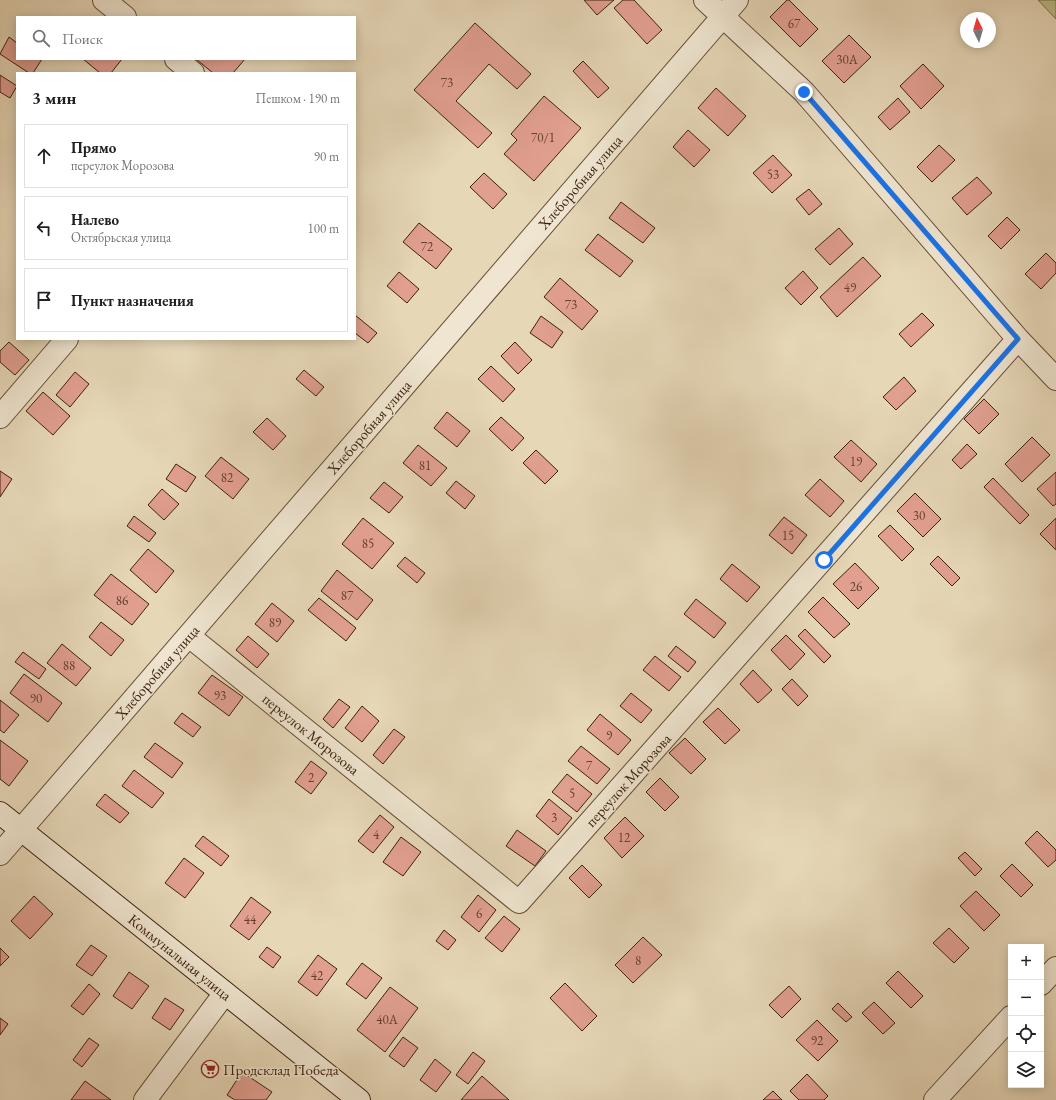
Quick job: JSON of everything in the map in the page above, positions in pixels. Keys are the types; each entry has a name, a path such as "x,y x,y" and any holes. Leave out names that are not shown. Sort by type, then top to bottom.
{"street":[{"path":"104,0 124,16"},
{"path":"705,0 804,92 1018,339 1056,379"},
{"name":"Хлеборобная улица","path":"0,854 737,0"},
{"path":"177,60 192,72"},
{"name":"переулок Морозова","path":"189,636 519,902 1018,339"},
{"path":"0,417 65,340"},
{"name":"Коммунальная улица","path":"0,813 359,1100"},
{"path":"1044,981 1056,968"},
{"path":"145,1100 225,993"},
{"path":"935,1100 1008,1020"}],"green space":[{"path":"1038,0 1056,0 1056,19"}],"building":[{"path":"584,0 614,0 597,15"},
{"path":"623,0 634,0 662,30 647,44 614,8"},
{"path":"787,0 789,0 818,29 800,47 770,17"},
{"path":"475,23 531,74 517,89 489,64 456,101 492,133 478,148 414,90"},
{"path":"849,35 871,57 844,83 822,61"},
{"path":"9,37 16,42 16,60 41,60 34,72 27,72 0,54"},
{"path":"84,60 121,60 112,72 99,72"},
{"path":"197,60 244,60 234,72 212,72"},
{"path":"583,61 609,88 598,98 573,71"},
{"path":"923,64 944,86 921,109 900,86"},
{"path":"0,75 16,85 10,98 0,92"},
{"path":"716,88 746,116 728,136 698,108"},
{"path":"544,96 581,128 534,181 504,154 517,140 511,134"},
{"path":"898,98 910,112 890,130 878,117"},
{"path":"688,130 710,150 694,167 673,147"},
{"path":"939,145 955,160 932,182 917,167"},
{"path":"773,155 792,175 772,193 753,173"},
{"path":"484,173 507,194 493,209 470,187"},
{"path":"977,177 992,193 967,215 952,198"},
{"path":"809,189 822,204 809,215 796,199"},
{"path":"621,202 655,228 643,243 609,218"},
{"path":"1007,217 1020,230 1001,249 988,236"},
{"path":"419,223 452,249 436,269 403,242"},
{"path":"839,228 853,244 830,265 815,249"},
{"path":"598,234 633,261 620,277 585,250"},
{"path":"1046,253 1056,263 1056,273 1041,289 1025,274"},
{"path":"863,257 881,276 837,317 820,297"},
{"path":"803,271 818,288 801,305 785,288"},
{"path":"399,272 419,289 407,303 387,286"},
{"path":"560,278 598,311 582,330 544,297"},
{"path":"922,313 934,325 911,347 899,334"},
{"path":"356,316 377,333 368,343 356,334"},
{"path":"541,316 563,332 552,348 530,333"},
{"path":"9,342 29,360 15,375 0,362 0,351"},
{"path":"515,342 532,360 518,374 501,356"},
{"path":"491,366 515,389 503,402 478,379"},
{"path":"304,370 324,387 316,396 296,379"},
{"path":"75,372 89,384 70,407 56,395"},
{"path":"904,377 916,391 896,410 883,397"},
{"path":"43,392 70,416 53,435 26,411"},
{"path":"984,399 999,414 979,434 964,419"},
{"path":"447,412 470,431 457,447 434,428"},
{"path":"501,417 524,438 512,451 489,429"},
{"path":"267,418 286,436 273,450 253,432"},
{"path":"1032,437 1050,455 1022,482 1005,464"},
{"path":"851,440 877,464 861,482 834,457"},
{"path":"967,444 977,454 961,469 952,460"},
{"path":"418,445 447,468 431,486 403,463"},
{"path":"536,450 558,471 545,484 523,463"},
{"path":"221,457 249,479 233,499 205,476"},
{"path":"176,464 196,477 186,492 166,479"},
{"path":"0,471 12,479 0,497"},
{"path":"1056,472 1056,504 1053,506 1037,489"},
{"path":"993,478 1029,515 1020,524 984,487"},
{"path":"820,479 844,501 830,517 805,495"},
{"path":"456,481 475,496 465,509 446,493"},
{"path":"384,482 403,497 389,513 370,498"},
{"path":"162,489 179,504 164,520 148,505"},
{"path":"915,493 941,519 923,537 897,511"},
{"path":"134,516 156,533 149,542 127,526"},
{"path":"784,517 807,535 792,554 769,535"},
{"path":"363,518 394,543 372,569 342,544"},
{"path":"1056,518 1056,550 1040,534"},
{"path":"890,525 914,549 902,561 878,536"},
{"path":"148,549 174,571 156,593 130,570"},
{"path":"938,556 960,578 952,586 930,564"},
{"path":"405,557 425,573 417,583 397,566"},
{"path":"855,563 879,588 858,609 833,584"},
{"path":"732,564 760,587 747,602 720,579"},
{"path":"337,570 373,600 357,620 321,591"},
{"path":"111,574 149,604 132,625 94,595"},
{"path":"823,597 850,624 834,638 808,612"},
{"path":"319,598 356,628 346,641 308,610"},
{"path":"696,599 726,623 714,638 684,614"},
{"path":"272,603 294,621 277,642 255,624"},
{"path":"101,622 124,640 111,656 89,637"},
{"path":"805,629 831,656 824,663 798,636"},
{"path":"786,635 805,654 790,670 771,650"},
{"path":"248,636 269,654 257,668 236,650"},
{"path":"62,644 91,668 76,686 47,663"},
{"path":"676,646 696,662 688,672 668,656"},
{"path":"23,652 46,669 39,679 15,662"},
{"path":"655,656 681,677 669,691 643,670"},
{"path":"753,670 772,690 758,703 740,684"},
{"path":"24,674 62,703 48,722 10,693"},
{"path":"212,675 243,697 229,716 198,693"},
{"path":"792,679 808,696 798,706 782,689"},
{"path":"631,693 652,710 641,723 620,706"},
{"path":"339,699 350,707 333,728 323,719"},
{"path":"0,700 19,715 4,733 0,730"},
{"path":"362,706 379,721 362,742 345,728"},
{"path":"718,708 740,730 725,744 703,722"},
{"path":"182,713 201,727 193,737 174,723"},
{"path":"600,714 631,740 618,755 587,730"},
{"path":"394,729 405,737 383,764 373,755"},
{"path":"685,738 706,759 691,774 669,753"},
{"path":"0,740 28,761 9,786 0,779"},
{"path":"155,743 183,763 172,778 144,757"},
{"path":"581,746 610,769 597,784 568,761"},
{"path":"311,761 327,773 311,794 295,782"},
{"path":"134,770 164,793 152,808 122,786"},
{"path":"567,774 592,794 577,812 552,792"},
{"path":"660,778 679,797 665,811 646,792"},
{"path":"105,794 129,813 120,823 96,805"},
{"path":"549,799 572,818 558,835 536,816"},
{"path":"380,815 394,827 373,853 358,841"},
{"path":"625,817 644,836 622,858 604,838"},
{"path":"517,830 546,851 535,866 506,846"},
{"path":"1037,831 1056,850 1056,860 1048,867 1025,843"},
{"path":"203,836 229,856 221,866 195,846"},
{"path":"401,837 421,852 403,876 383,862"},
{"path":"965,852 982,869 975,876 958,858"},
{"path":"184,858 204,873 185,898 165,883"},
{"path":"1012,864 1033,885 1021,897 1000,876"},
{"path":"582,865 602,885 589,898 569,878"},
{"path":"976,891 1000,915 984,931 960,906"},
{"path":"478,895 496,910 479,932 461,917"},
{"path":"34,896 53,914 30,939 11,921"},
{"path":"251,897 271,912 249,940 230,926"},
{"path":"504,916 520,929 502,952 485,938"},
{"path":"949,928 969,948 954,963 933,943"},
{"path":"444,930 456,940 448,950 436,941"},
{"path":"643,937 662,955 633,983 615,965"},
{"path":"91,945 107,956 92,976 76,965"},
{"path":"267,947 281,957 273,968 259,957"},
{"path":"0,948 9,957 0,966"},
{"path":"318,955 337,969 317,996 298,982"},
{"path":"362,963 382,978 366,999 346,984"},
{"path":"898,971 923,996 911,1008 886,983"},
{"path":"129,972 149,986 132,1009 113,996"},
{"path":"565,983 597,1016 582,1031 550,998"},
{"path":"89,984 100,994 83,1015 71,1006"},
{"path":"789,986 801,999 782,1018 769,1005"},
{"path":"390,987 418,1008 385,1052 357,1030"},
{"path":"165,998 184,1010 170,1030 152,1018"},
{"path":"874,1002 895,1023 883,1034 862,1013"},
{"path":"838,1003 852,1017 846,1022 832,1009"},
{"path":"0,1018 8,1024 0,1035"},
{"path":"817,1020 838,1041 818,1061 796,1040"},
{"path":"403,1037 418,1048 404,1067 389,1056"},
{"path":"89,1038 99,1045 82,1067 73,1060"},
{"path":"473,1052 485,1061 468,1084 456,1075"},
{"path":"435,1059 451,1072 436,1092 420,1080"},
{"path":"242,1072 272,1092 266,1100 235,1100 227,1095"},
{"path":"807,1074 828,1096 824,1100 799,1100 790,1091"},
{"path":"482,1076 509,1100 461,1100"},
{"path":"85,1081 111,1100 71,1100"},
{"path":"773,1091 782,1100 763,1100"}],"place":[{"name":"Продсклад Победа","path":"210,1069"}],"route":[{"path":"804,92 1018,339 824,560"}]}
